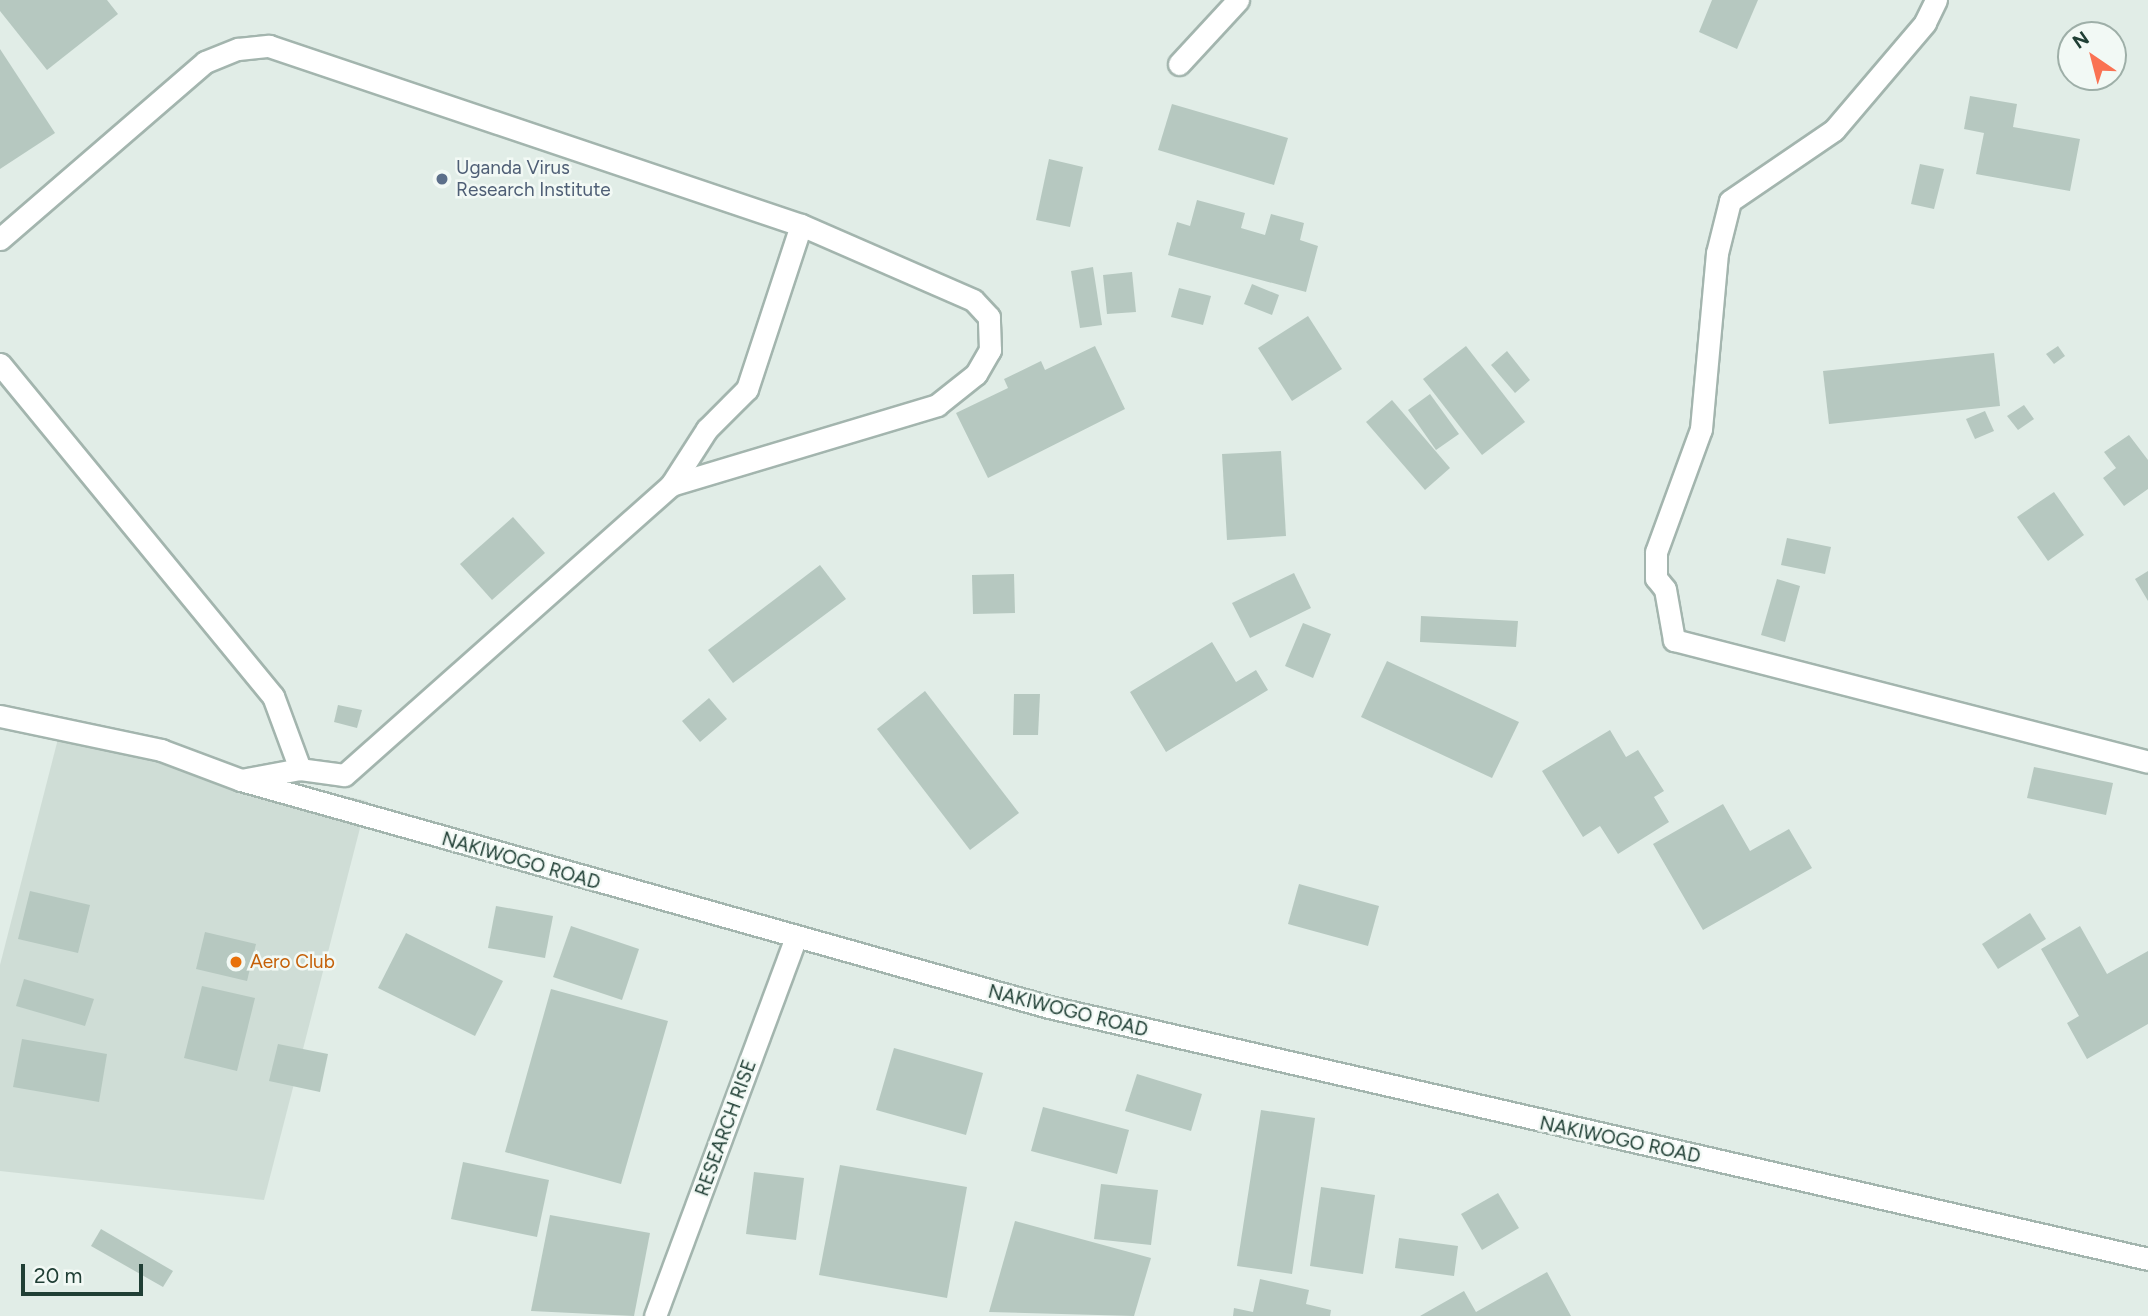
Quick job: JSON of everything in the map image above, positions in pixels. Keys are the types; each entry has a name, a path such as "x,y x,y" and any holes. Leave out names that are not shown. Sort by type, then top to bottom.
{"street":[{"path":"1179,64 1238,0"},
{"path":"1936,0 1925,23 1834,130 1730,201 1717,253 1700,429 1656,552 1656,578 1665,589 1674,640 2148,762"},
{"path":"0,239 205,62 238,49 269,46 801,225 973,300 989,317 990,350 976,374 937,405 671,485"},
{"path":"241,780 300,769 344,775 671,485 707,429 747,389 801,225"},
{"path":"0,364 273,696 300,769"},
{"name":"NAKIWOGO ROAD","path":"0,716 161,750 241,780 795,940 1389,1090 2148,1259"},
{"name":"RESEARCH RISE","path":"655,1316 795,940"}],"shaded area":[{"path":"60,731 367,801 264,1200 0,1171 0,965"}],"building":[{"path":"0,0 107,0 118,14 47,70 0,11"},
{"path":"1712,0 1758,0 1737,49 1699,32"},
{"path":"0,49 55,133 0,169"},
{"path":"1970,96 2017,104 2013,127 2080,139 2070,191 1976,174 1984,133 1964,129"},
{"path":"1172,104 1288,138 1274,185 1158,150"},
{"path":"1049,159 1083,167 1070,227 1036,220"},
{"path":"1920,164 1944,169 1934,209 1911,204"},
{"path":"1197,200 1245,213 1241,228 1265,235 1271,214 1304,223 1300,240 1318,246 1306,292 1168,255 1177,222 1190,226"},
{"path":"1093,267 1102,325 1080,328 1071,271"},
{"path":"1132,272 1136,312 1107,314 1103,275"},
{"path":"1252,284 1279,295 1272,315 1244,304"},
{"path":"1179,288 1211,296 1203,325 1171,317"},
{"path":"1308,316 1342,369 1292,401 1258,348"},
{"path":"1095,346 1125,409 988,478 956,413 1008,388 1004,379 1041,361 1045,370"},
{"path":"1466,346 1525,422 1482,455 1423,379"},
{"path":"2058,346 2065,356 2054,364 2046,354"},
{"path":"1507,351 1530,380 1515,393 1491,365"},
{"path":"1994,353 2000,406 1829,424 1823,371"},
{"path":"1430,394 1459,434 1436,450 1408,410"},
{"path":"1392,400 1450,468 1425,490 1366,422"},
{"path":"2024,405 2034,419 2018,430 2007,416"},
{"path":"1985,411 1994,431 1975,439 1966,419"},
{"path":"2129,435 2148,460 2148,489 2124,506 2103,478 2116,468 2104,452"},
{"path":"1281,451 1286,536 1227,540 1222,454"},
{"path":"2054,492 2084,535 2048,561 2017,517"},
{"path":"513,517 545,553 492,600 460,564"},
{"path":"1787,538 1831,547 1825,574 1781,565"},
{"path":"820,565 846,599 733,683 708,650"},
{"path":"2148,571 2148,601 2135,579"},
{"path":"1294,573 1311,608 1250,638 1232,603"},
{"path":"1014,574 1015,613 973,614 972,575"},
{"path":"1777,579 1800,586 1785,642 1761,635"},
{"path":"1421,616 1518,621 1516,647 1420,642"},
{"path":"1303,623 1331,634 1313,678 1285,666"},
{"path":"1212,642 1236,682 1256,670 1268,690 1166,752 1130,692"},
{"path":"1387,661 1519,722 1492,778 1361,717"},
{"path":"925,691 1019,813 970,850 877,729"},
{"path":"1014,694 1040,694 1038,735 1013,735"},
{"path":"709,698 727,719 700,742 682,721"},
{"path":"338,705 362,710 357,728 334,722"},
{"path":"1610,730 1626,757 1638,750 1664,791 1654,797 1669,822 1618,854 1600,826 1583,837 1542,771"},
{"path":"2034,767 2113,783 2106,815 2027,798"},
{"path":"1723,804 1750,851 1789,829 1812,868 1703,930 1653,844"},
{"path":"1299,884 1379,906 1368,946 1288,924"},
{"path":"30,891 90,905 78,953 18,939"},
{"path":"496,906 553,916 545,958 488,948"},
{"path":"2030,913 2046,939 1998,969 1982,944"},
{"path":"571,926 639,949 622,1000 553,977"},
{"path":"2080,926 2107,974 2148,951 2148,1024 2087,1059 2067,1023 2079,1016 2041,949"},
{"path":"205,932 256,944 247,981 196,969"},
{"path":"406,933 503,981 475,1036 378,988"},
{"path":"24,979 94,999 85,1026 16,1006"},
{"path":"202,986 255,998 237,1071 184,1058"},
{"path":"551,989 668,1021 621,1184 505,1152"},
{"path":"22,1039 107,1054 99,1102 13,1087"},
{"path":"278,1044 328,1054 320,1092 269,1081"},
{"path":"894,1048 983,1073 966,1135 876,1110"},
{"path":"1137,1074 1202,1094 1191,1131 1125,1111"},
{"path":"1043,1107 1129,1130 1117,1174 1031,1151"},
{"path":"1261,1110 1315,1118 1292,1274 1237,1266"},
{"path":"463,1162 549,1180 537,1237 451,1219"},
{"path":"840,1165 967,1187 947,1298 819,1275"},
{"path":"754,1172 804,1178 796,1240 746,1234"},
{"path":"1101,1184 1158,1190 1151,1245 1094,1239"},
{"path":"1321,1187 1375,1195 1363,1274 1310,1266"},
{"path":"1498,1193 1519,1228 1482,1250 1461,1214"},
{"path":"550,1215 650,1233 634,1316 531,1311"},
{"path":"1015,1221 1151,1258 1134,1316 989,1312"},
{"path":"101,1229 173,1271 163,1287 91,1246"},
{"path":"1399,1238 1458,1246 1454,1276 1395,1268"},
{"path":"1547,1272 1571,1316 1420,1316 1464,1291 1476,1312"},
{"path":"1260,1279 1309,1290 1306,1304 1331,1310 1330,1316 1233,1316 1234,1308 1253,1312"}],"place":[{"name":"Uganda Virus Research Institute","path":"442,179"},
{"name":"Aero Club","path":"236,962"}]}
